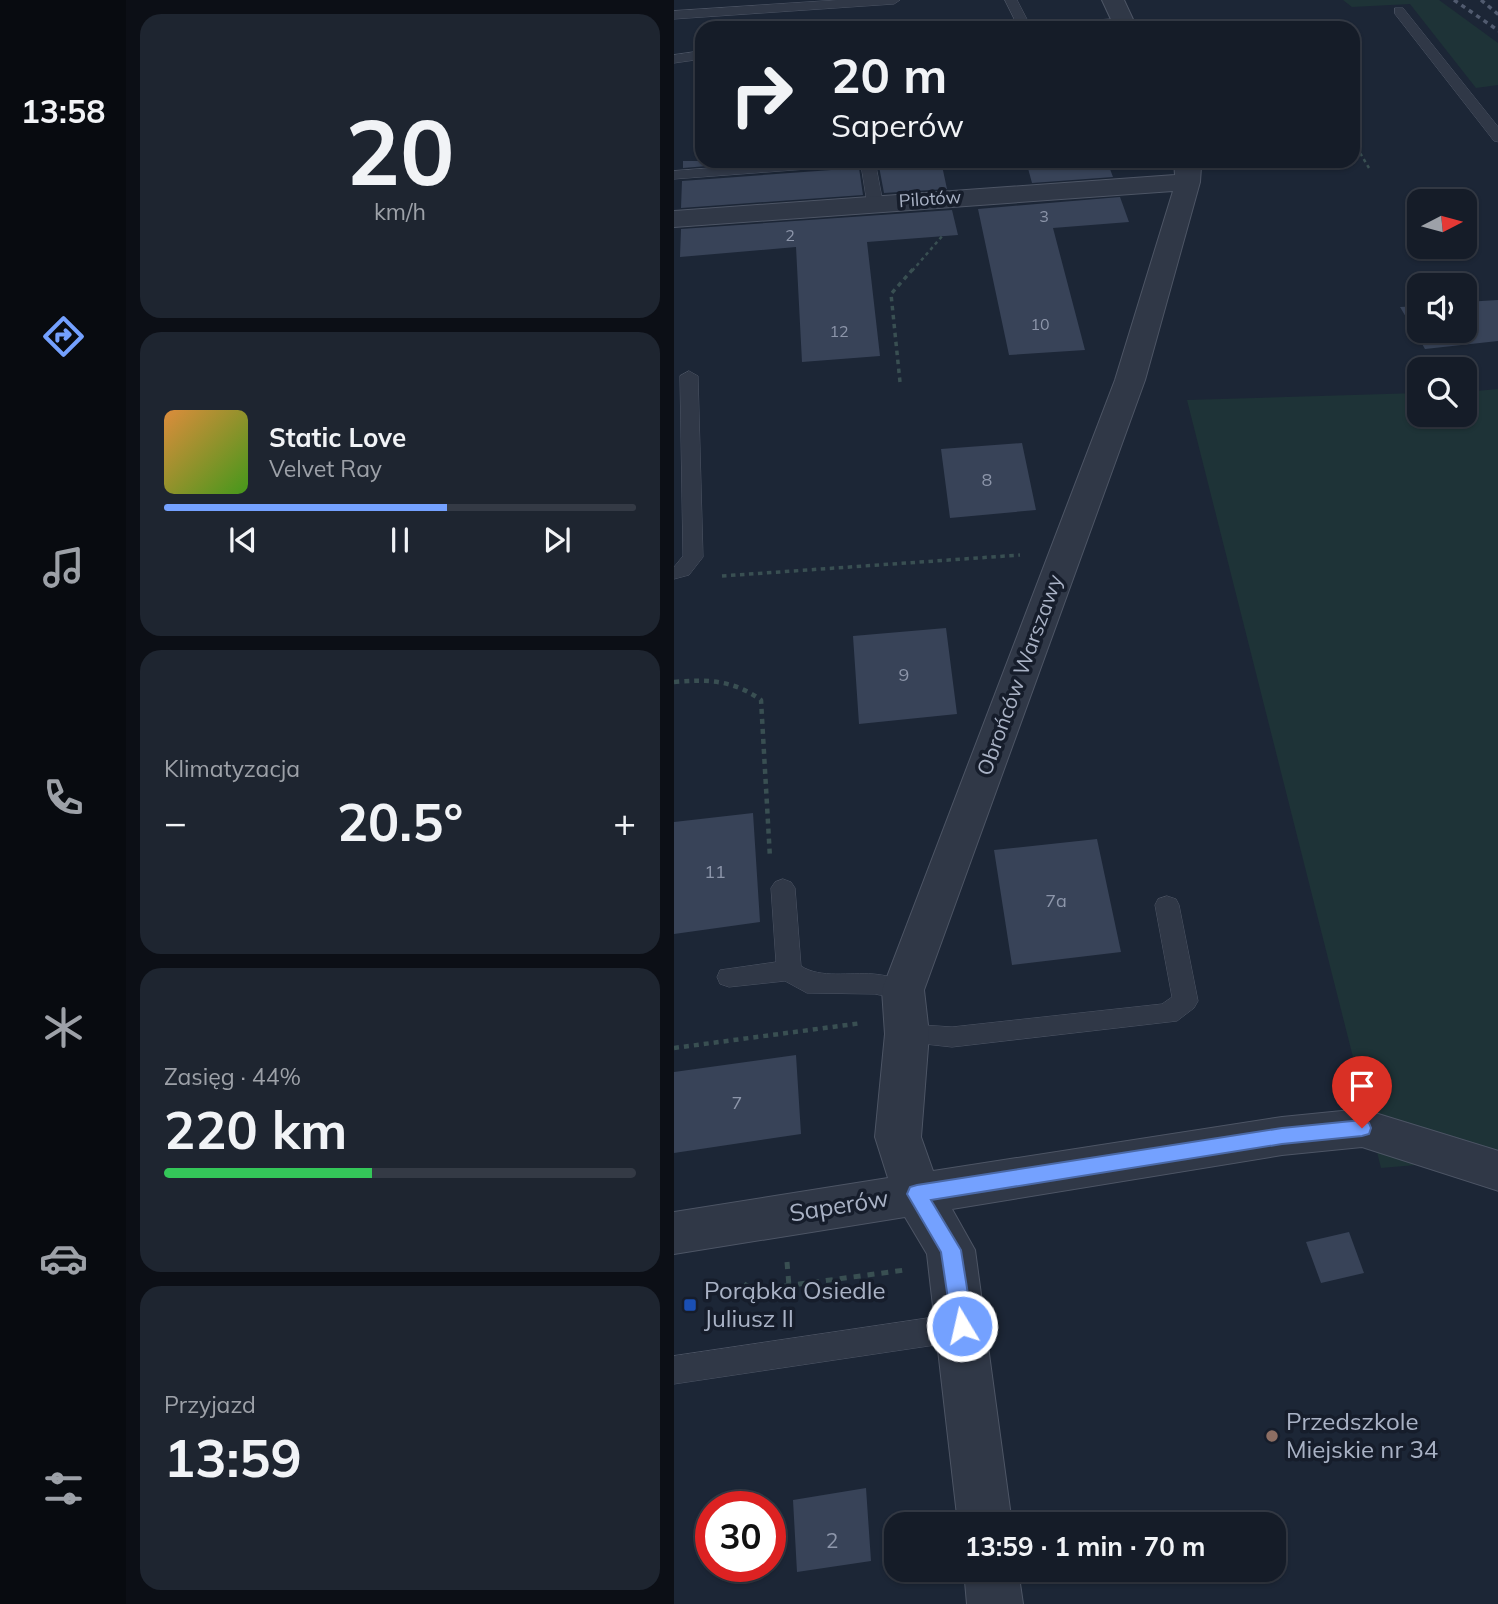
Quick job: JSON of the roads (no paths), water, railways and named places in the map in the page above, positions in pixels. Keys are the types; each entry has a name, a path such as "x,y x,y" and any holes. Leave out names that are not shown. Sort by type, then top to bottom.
{"street":[{"path":"1113,0 1122,21"},
{"name":"Pilotów","path":"674,219 935,199 1187,171"},
{"name":"Obrońców Warszawy","path":"984,1512 951,1250 917,1194 898,1138 907,1034 903,990 1130,380 1187,171"},
{"name":"Saperów","path":"674,1233 1282,1136 1362,1128 1498,1171"},
{"path":"992,1582 995,1604"}],"lane":[{"path":"674,15 815,2 894,0"},
{"path":"1011,0 1022,21"},
{"path":"1399,11 1498,138"},
{"path":"674,59 695,56"},
{"path":"674,175 766,168"},
{"path":"869,168 875,203"},
{"path":"678,572 693,557 689,376"},
{"path":"783,888 789,971"},
{"path":"907,1034 952,1037 1168,1014 1185,1000 1167,905"},
{"path":"729,977 789,971 807,983 875,984 903,990"},
{"path":"674,1370 962,1326"}],"railway":[{"path":"1454,0 1499,31"},
{"path":"1481,0 1499,15"}],"place":[{"name":"Porąbka Osiedle Juliusz II","path":"690,1305"},
{"name":"Przedszkole Miejskie nr 34","path":"1272,1436"}]}
